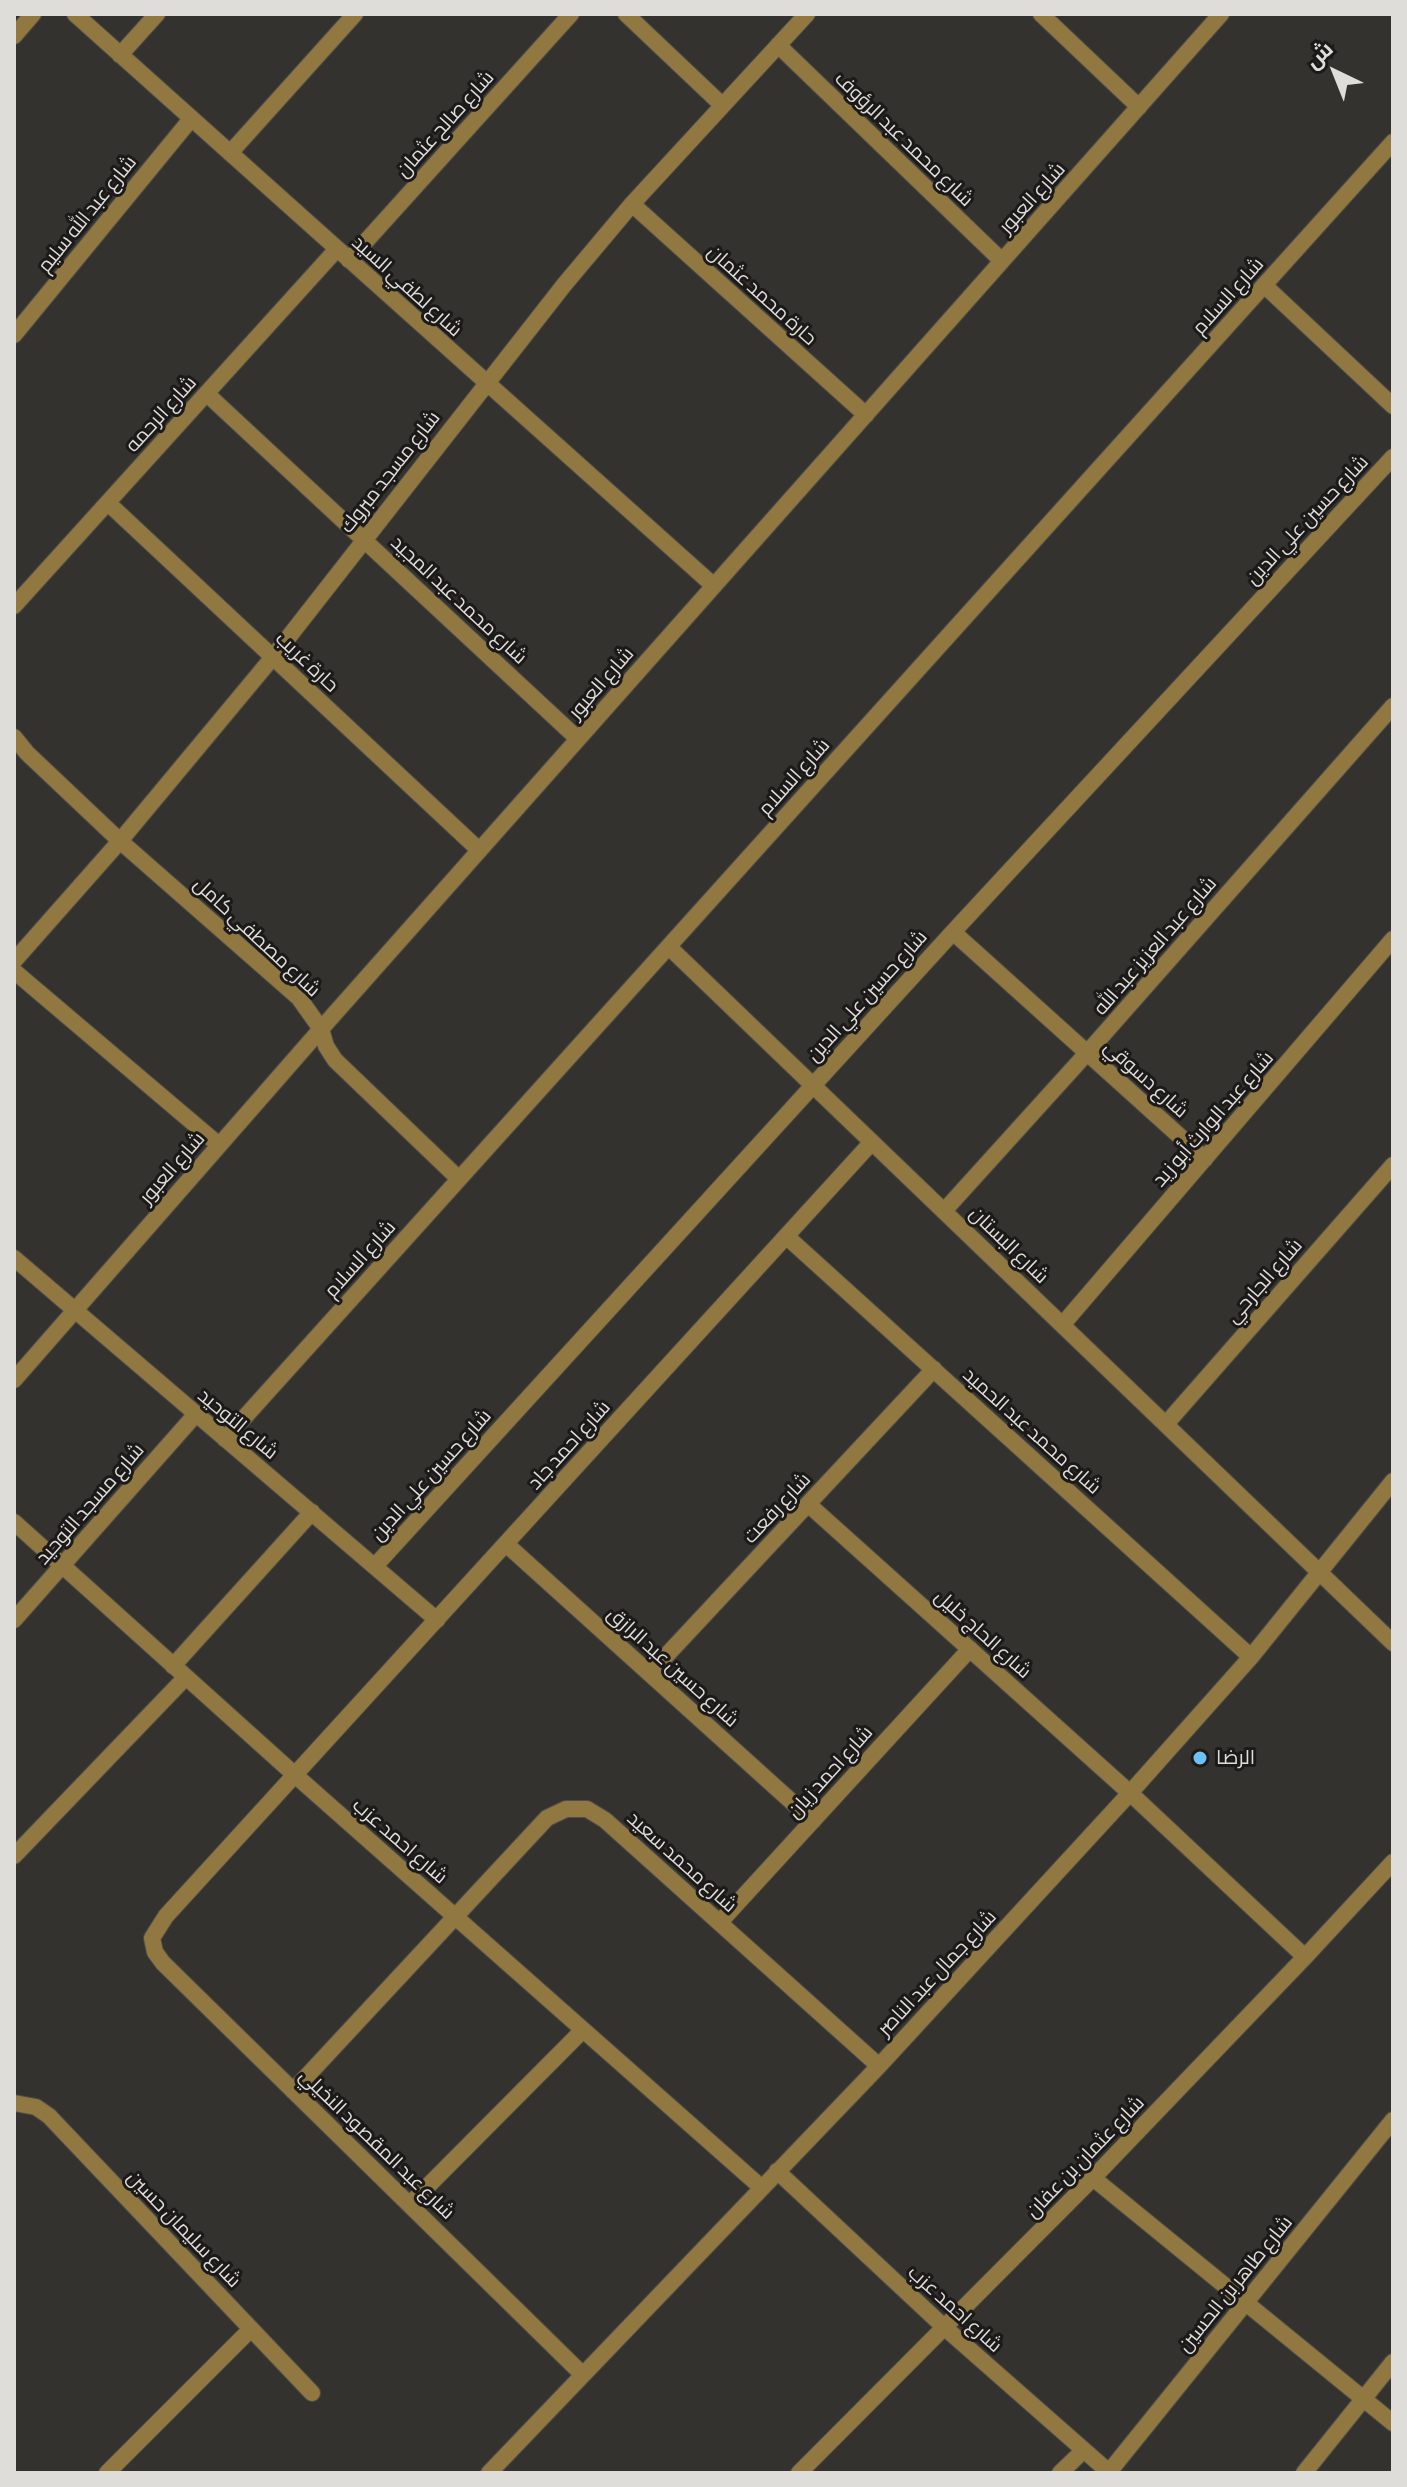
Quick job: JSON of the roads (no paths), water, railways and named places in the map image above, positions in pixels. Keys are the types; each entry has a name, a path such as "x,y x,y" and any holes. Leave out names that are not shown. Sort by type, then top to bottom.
{"street":[{"path":"14,36 33,14"},
{"name":"شارع لطفي السيد","path":"75,14 714,586"},
{"path":"120,55 157,14"},
{"path":"230,153 355,14"},
{"name":"شارع صالح عثمان","path":"343,255 571,14"},
{"path":"626,14 722,105"},
{"name":"شارع مسجد مبروك","path":"14,961 120,841 273,657 485,382 632,204 807,14"},
{"path":"1041,14 1139,107"},
{"name":"شارع العبور","path":"14,1380 479,850 1221,14"},
{"name":"شارع محمد عبد الرؤوف","path":"778,45 1002,261"},
{"name":"شارع عبد الله سليم","path":"14,335 191,119"},
{"name":"شارع السلام","path":"225,1439 1393,142"},
{"name":"حارة محمد عثمان","path":"632,204 866,415"},
{"name":"شارع الرحمه","path":"14,606 207,394 343,255"},
{"path":"1264,285 1393,406"},
{"name":"شارع محمد عبد المجيد","path":"207,394 578,739"},
{"name":"شارع حسين علي الدين","path":"375,1566 953,932 1393,457"},
{"name":"حارة غريب","path":"108,503 479,850"},
{"name":"شارع عبد العزيز عبد الله","path":"944,1211 1393,706"},
{"name":"شارع مصطفي كامل","path":"14,737 120,841 285,985 311,1013 335,1060 459,1179"},
{"name":"شارع دسوقي","path":"953,932 1205,1159"},
{"name":"شارع عبد الوارث أبو زيد","path":"1063,1324 1393,939"},
{"name":"شارع البستان","path":"669,947 1393,1643"},
{"path":"14,971 219,1145"},
{"name":"شارع احمد جاد","path":"152,1938 166,1916 872,1142"},
{"name":"شارع الجارحي","path":"1166,1424 1393,1165"},
{"name":"شارع محمد عبد الحميد","path":"786,1236 1251,1657"},
{"name":"شارع التوحيد","path":"14,1258 437,1620"},
{"name":"شارع رفعت","path":"650,1673 934,1369"},
{"name":"شارع مسجد التوحيد","path":"14,1620 196,1414"},
{"name":"شارع جمال عبد الناصر","path":"489,2473 879,2066 1130,1793 1251,1657 1393,1481"},
{"name":"شارع الحاج خليل","path":"808,1504 1130,1793 1305,1957"},
{"path":"173,1666 312,1512"},
{"name":"شارع احمد عزب","path":"14,1522 762,2188"},
{"name":"شارع حسين عبد الرازق","path":"506,1544 813,1821"},
{"name":"شارع احمد زيان","path":"720,1922 970,1649"},
{"path":"14,1856 186,1677"},
{"name":"شارع محمد سعيد","path":"455,1917 547,1818 566,1809 587,1809 605,1820 879,2066"},
{"name":"شارع عثمان بن عفان","path":"799,2473 1093,2178 1393,1862"},
{"path":"293,2091 455,1917"},
{"name":"شارع عبد المقصود النخيلي","path":"152,1938 155,1952 163,1963 582,2374"},
{"path":"410,2204 583,2030"},
{"name":"شارع سليمان حسين","path":"17,2103 36,2107 49,2116 312,2393"},
{"name":"شارع طاهر بن الحسين","path":"1109,2473 1393,2120"},
{"name":"شارع احمد عزب","path":"777,2171 944,2327 1109,2473"},
{"path":"1093,2178 1393,2423"},
{"path":"107,2473 251,2329"},
{"path":"1304,2473 1393,2362"},
{"path":"1060,2473 1084,2450"}],"place":[{"name":"الرضا","path":"1200,1758"}]}
